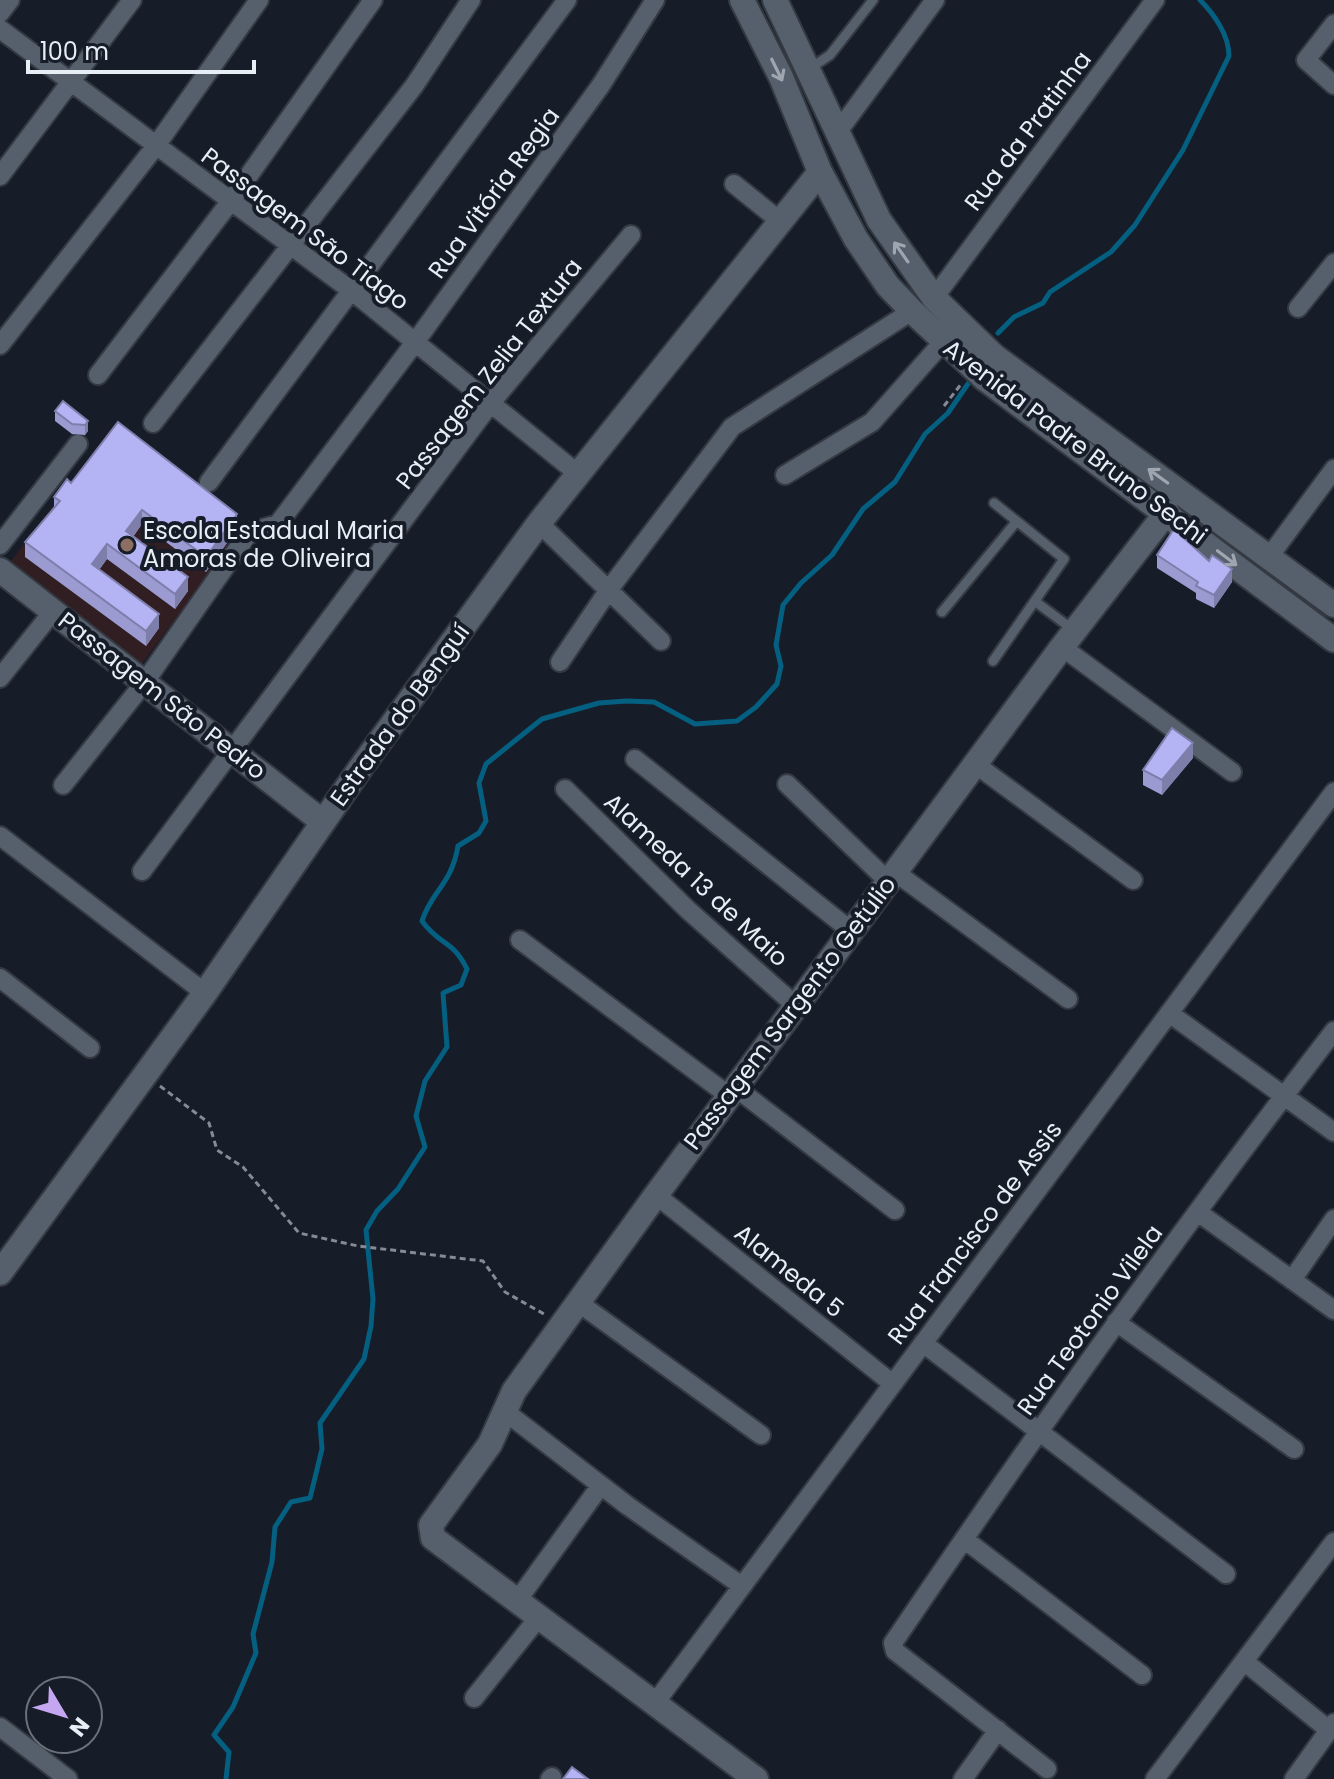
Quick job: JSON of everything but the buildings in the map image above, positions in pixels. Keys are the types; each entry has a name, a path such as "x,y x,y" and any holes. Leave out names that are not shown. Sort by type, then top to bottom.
{"street":[{"path":"0,13 10,0"},
{"path":"0,176 132,0"},
{"path":"0,345 155,147 259,0"},
{"path":"98,375 230,202 373,0"},
{"path":"153,423 414,86 471,0"},
{"path":"209,482 567,0"},
{"name":"Rua Vitória Regia","path":"144,683 246,537 278,524 416,341 601,85 655,0"},
{"name":"Avenida Padre Bruno Sechi","path":"742,0 781,77 820,172 856,239 888,286 943,342 974,368 1334,640"},
{"name":"Avenida Padre Bruno Sechi","path":"775,0 879,220 937,294 994,356 1334,605"},
{"path":"837,133 935,0"},
{"name":"Rua da Pratinha","path":"937,294 1155,0"},
{"path":"1334,24 1307,56 1308,62 1334,85"},
{"name":"Passagem São Tiago","path":"0,29 352,291 577,473"},
{"name":"Estrada do Benguí","path":"0,1273 205,993 323,822 539,523 820,172"},
{"path":"734,184 780,221"},
{"name":"Passagem Zelia Textura","path":"142,871 490,404 631,235"},
{"path":"1298,308 1328,284 1334,263"},
{"path":"560,662 610,588 732,427 912,311"},
{"path":"785,475 872,422 943,342"},
{"path":"0,545 78,444"},
{"path":"1269,557 1334,469"},
{"name":"Passagem Sargento Getúlio","path":"517,1601 433,1538 431,1525 490,1444 503,1410 656,1195 850,930 1167,512"},
{"path":"539,523 610,588 661,641"},
{"name":"Passagem São Pedro","path":"0,570 323,822"},
{"path":"0,678 54,610"},
{"path":"1068,639 1232,772"},
{"path":"63,785 144,683"},
{"path":"635,759 850,930"},
{"path":"975,764 1133,880"},
{"path":"787,784 892,876 1068,999"},
{"name":"Alameda 13 de Maio","path":"565,789 688,910 795,1005"},
{"name":"Rua Francisco de Assis","path":"655,1703 1334,792"},
{"path":"0,836 205,993"},
{"path":"520,940 895,1210"},
{"path":"0,978 90,1048"},
{"path":"1169,1013 1334,1132"},
{"name":"Rua Teotonio Vilela","path":"998,1730 895,1651 893,1643 1116,1322 1334,1031"},
{"name":"Alameda 5","path":"656,1195 893,1384"},
{"path":"1199,1213 1334,1310"},
{"path":"1292,1280 1334,1219"},
{"path":"579,1303 761,1435"},
{"path":"1116,1322 1294,1449"},
{"path":"923,1343 1037,1433 1226,1574"},
{"path":"503,1410 742,1586"},
{"path":"601,1485 517,1601 756,1779"},
{"path":"964,1539 1142,1675"},
{"path":"1155,1779 1334,1542"},
{"path":"474,1698 539,1617"},
{"path":"1245,1662 1331,1727 1294,1779"},
{"path":"0,1727 68,1779"},
{"path":"963,1779 998,1730 1047,1769"}],"lane":[{"path":"809,69 830,55 873,0"},
{"path":"993,661 1064,559 994,503"},
{"path":"942,612 1016,522"},
{"path":"1036,602 1068,639"}],"path":[{"path":"944,406 974,368"},
{"path":"145,1074 209,1123 217,1150 243,1167 299,1233 358,1246 483,1261 505,1292 563,1325"}],"shaded area":[{"name":"Escola Estadual Maria Amoras de Oliveira","path":"114,425 246,524 141,665 8,565"}],"waterway":[{"path":"998,333 1014,317 1043,303 1050,292 1111,252 1135,225 1183,150 1229,56 1220,25 1200,0"},
{"path":"226,1779 229,1752 214,1735 233,1707 256,1653 253,1634 272,1562 275,1527 291,1502 310,1498 322,1449 320,1423 364,1359 373,1299 366,1230 425,1147 416,1116 425,1081 447,1047 443,993 461,985 467,969 456,952 422,921 451,870 458,846 479,833 486,821 479,783 486,764 542,719 599,703 654,702 695,724 737,721 756,707 777,684 781,666 776,645 783,605 801,583 832,555 863,509 895,482 925,434 948,413 972,378"}],"place":[{"name":"Escola Estadual Maria Amoras de Oliveira","path":"127,545"}]}
